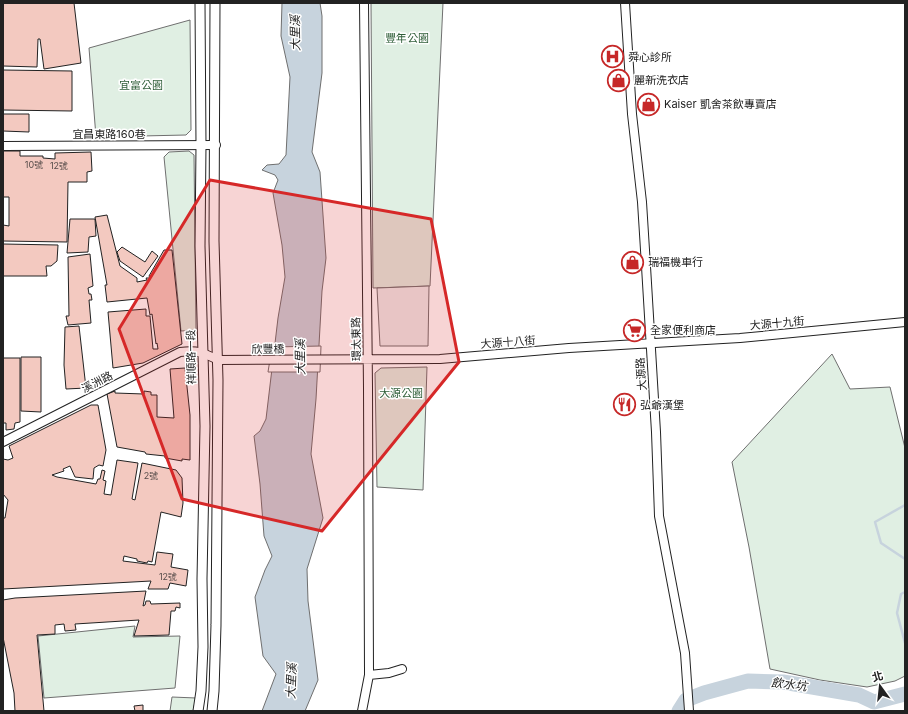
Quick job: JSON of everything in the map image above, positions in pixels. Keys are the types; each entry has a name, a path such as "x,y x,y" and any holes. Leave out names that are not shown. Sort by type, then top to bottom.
{"street":[{"name":"祥順路一段","path":"198,711 201,691 203,647 202,580 205,426 200,246 200,3"},
{"path":"212,711 216,632 218,360 215,281 216,3"},
{"name":"環太東路","path":"362,711 369,675 364,3"},
{"name":"大源路","path":"626,3 632,114 643,215 657,439 659,516 685,653 689,711"},
{"name":"宜昌東路160巷","path":"3,146 216,145"},
{"name":"大源十九街","path":"650,343 740,338 905,322"},
{"name":"大源十八街","path":"367,358 440,359 650,343"},
{"name":"溪洲路","path":"3,442 180,352 203,352"},
{"path":"203,352 218,360"},
{"name":"欣豐橋","path":"218,360 367,358"},
{"path":"369,675 389,673 402,669"}],"highlighted area":[{"path":"210,180 431,219 459,362 322,531 182,499 119,329"}],"green space":[{"name":"豐年公園","path":"371,3 443,3 430,286 373,288"},
{"name":"宜富公園","path":"190,20 191,130 186,135 96,137 89,48"},
{"path":"189,151 194,155 196,330 181,331 164,157 169,152"},
{"path":"832,354 850,389 890,387 905,448 905,676 895,681 867,687 820,680 770,669 749,547 732,462"},
{"name":"大源公園","path":"427,367 423,490 377,487 375,373 381,368"},
{"path":"135,626 133,637 180,636 175,688 44,698 38,636"},
{"path":"172,697 196,698 193,711 170,711"}],"shaded area":[{"path":"429,286 428,346 380,346 377,288"}],"water":[{"name":"大里溪","path":"282,3 320,3 322,16 322,73 312,152 320,172 326,258 322,291 316,399 311,454 323,518 307,569 308,601 318,680 305,711 262,711 276,674 263,656 255,597 272,556 264,536 254,436 260,431 266,419 278,318 285,277 282,245 273,193 278,180 275,175 262,170 267,165 279,164 286,155 290,77 281,36"}],"pier":[{"path":"321,346 320,372 268,372 272,347"}],"building":[{"path":"3,3 74,3 81,63 44,69 40,39 38,39 37,67 3,66"},
{"path":"3,70 72,71 72,111 3,110"},
{"path":"3,114 29,114 29,132 3,131"},
{"path":"3,151 20,151 20,156 43,156 43,158 55,159 55,153 91,152 92,171 87,172 87,182 68,182 67,242 3,241 3,225 9,226 9,197 3,197"},
{"path":"107,215 120,266 137,278 137,282 150,278 149,276 164,250 172,250 182,344 143,363 113,368 108,312 146,309 146,316 150,316 153,349 158,349 152,314 150,315 147,298 107,302 105,285 107,285 95,217"},
{"path":"70,219 95,219 96,236 89,237 88,252 67,253"},
{"path":"3,244 58,245 57,261 51,266 46,266 47,276 3,276"},
{"path":"122,247 145,262 152,251 158,256 143,277 120,261 117,252"},
{"path":"90,254 93,286 88,288 92,300 89,300 91,323 68,325 66,316 69,316 68,257"},
{"path":"79,326 86,388 66,389 64,365 65,327"},
{"path":"21,357 41,357 41,412 21,411"},
{"path":"3,358 20,358 20,422 15,423 14,429 6,430 6,423 3,423"},
{"path":"185,368 190,415 190,460 182,459 182,461 165,458 165,456 146,454 145,452 117,447 107,394 115,391 115,393 144,394 144,391 151,392 151,395 157,395 157,417 174,418 170,369"},
{"path":"91,405 98,405 106,450 103,466 99,465 94,468 93,479 75,477 70,466 63,469 64,471 52,475 96,484 98,479 100,479 102,470 105,471 103,480 106,481 104,494 111,495 117,460 138,463 132,499 135,500 142,463 176,470 182,478 183,503 181,517 161,512 152,562 148,561 147,563 137,561 137,559 124,556 123,561 155,565 157,552 173,554 171,567 188,570 186,586 170,583 168,589 148,589 151,581 3,589 3,518 5,518 8,500 3,494 3,459 8,460 13,458 9,446"},
{"path":"146,591 143,606 145,605 146,601 150,601 151,604 180,603 180,608 176,607 175,611 171,611 169,635 134,636 139,620 75,624 76,630 65,631 64,624 55,625 55,634 37,635 44,711 15,711 14,693 3,637 3,600 15,598"},
{"path":"143,705 143,711 135,711 134,706"}],"waterway":[{"path":"905,505 875,522 881,543 905,559"},
{"path":"905,592 901,594 897,613 905,643"},
{"name":"飲水坑","path":"679,711 686,700 704,693 748,681 783,682 859,695 874,702 905,694"}],"place":[{"name":"舜心診所","path":"612,57"},
{"name":"麗新洗衣店","path":"618,80"},
{"name":"Kaiser 凱舍茶飲專賣店","path":"649,104"},
{"name":"瑞福機車行","path":"632,262"},
{"name":"全家便利商店","path":"634,330"},
{"name":"弘爺漢堡","path":"624,405"}]}
